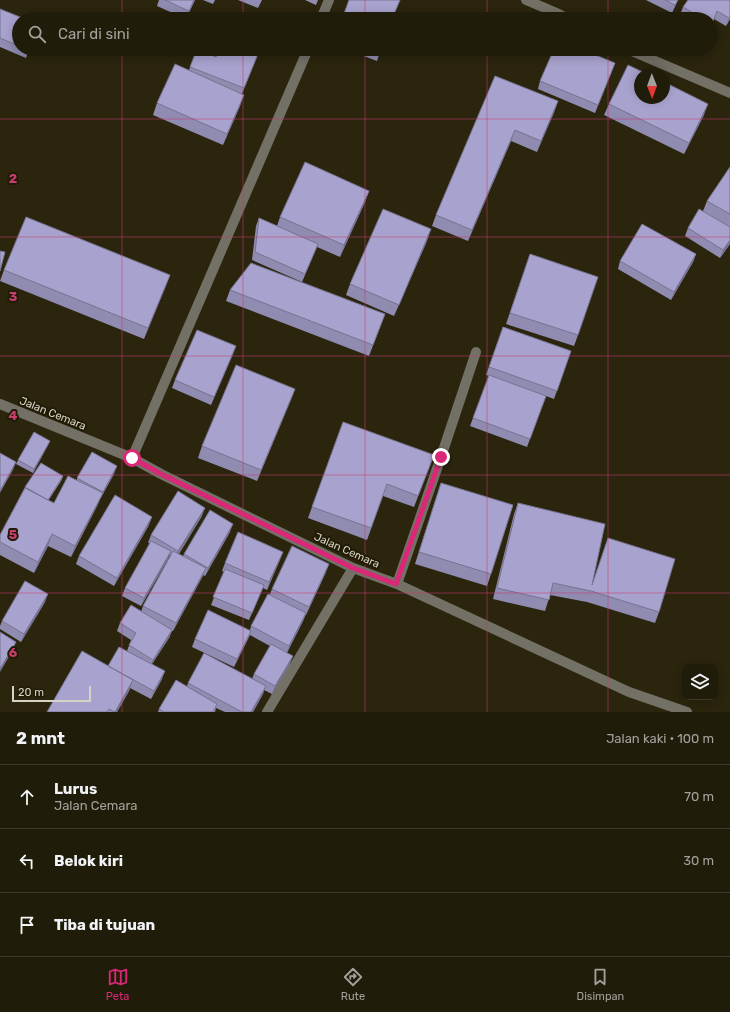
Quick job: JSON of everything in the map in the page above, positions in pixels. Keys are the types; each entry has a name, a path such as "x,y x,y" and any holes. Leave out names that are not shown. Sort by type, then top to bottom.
{"street":[{"path":"324,12 329,0"},
{"path":"526,0 553,12"},
{"path":"132,458 305,56"},
{"path":"643,56 730,93"},
{"path":"396,584 476,352"},
{"name":"Jalan Cemara","path":"0,404 132,458 161,474 353,568 396,584 629,692 686,712"},
{"path":"267,712 353,568"}],"building":[{"path":"165,0 194,0 189,11"},
{"path":"349,0 400,0 395,12 345,12"},
{"path":"665,0 678,0 675,5"},
{"path":"688,0 730,0 730,16 729,18 717,11 691,12 683,7"},
{"path":"0,9 12,14 12,43 0,38"},
{"path":"194,56 257,56 244,88 190,67"},
{"path":"551,56 598,56 615,63 598,105 540,81"},
{"path":"175,64 244,95 227,134 157,103"},
{"path":"628,65 634,68 634,104 670,104 670,85 708,104 689,143 609,104"},
{"path":"495,76 558,101 541,141 515,130 472,230 436,215"},
{"path":"305,162 369,191 344,245 280,217"},
{"path":"730,167 730,214 707,201"},
{"path":"383,209 431,229 399,305 350,284"},
{"path":"699,209 730,227 730,240 723,250 688,228"},
{"path":"26,217 170,275 148,328 4,270"},
{"path":"259,218 318,244 305,274 255,252"},
{"path":"642,224 696,254 674,292 620,261"},
{"path":"0,251 5,252 0,271"},
{"path":"530,254 598,277 578,335 510,313"},
{"path":"251,263 385,314 373,345 230,290"},
{"path":"503,327 571,351 557,391 489,367"},
{"path":"197,330 236,346 214,397 175,380"},
{"path":"236,365 295,389 261,470 202,446"},
{"path":"489,375 546,396 530,439 473,418"},
{"path":"343,422 434,455 418,496 387,484 371,528 312,507"},
{"path":"34,432 50,441 34,469 18,460"},
{"path":"92,452 117,466 103,492 77,478"},
{"path":"0,453 16,462 0,491"},
{"path":"41,463 63,476 48,500 25,487"},
{"path":"68,476 103,493 75,546 52,534 38,562 0,542 0,535 25,488 54,503"},
{"path":"441,483 513,505 491,574 419,552"},
{"path":"178,491 205,508 178,551 151,535"},
{"path":"115,495 152,517 117,578 79,556"},
{"path":"518,503 605,524 592,585 608,538 675,559 659,612 591,591 553,583 549,600 497,588"},
{"path":"210,510 233,524 208,568 184,554"},
{"path":"238,532 283,552 269,582 225,563"},
{"path":"151,541 171,551 144,598 125,588"},
{"path":"292,546 329,564 309,607 272,589"},
{"path":"173,551 206,568 176,623 143,606"},
{"path":"225,569 264,585 252,613 213,597"},
{"path":"25,581 48,594 24,634 2,621"},
{"path":"268,594 306,613 289,646 251,626"},
{"path":"131,605 172,630 153,660 129,645 136,633 120,623"},
{"path":"208,610 251,631 237,659 195,639"},
{"path":"0,632 16,642 0,669"},
{"path":"271,644 293,656 275,686 254,674"},
{"path":"119,647 165,671 154,691 108,666"},
{"path":"82,651 133,680 115,712 109,709 107,712 47,712"},
{"path":"204,653 266,686 251,712 242,712 188,683"},
{"path":"176,680 217,704 213,712 164,712 159,709"}],"route":[{"path":"132,458 161,474 353,568 396,584 441,457"}]}
